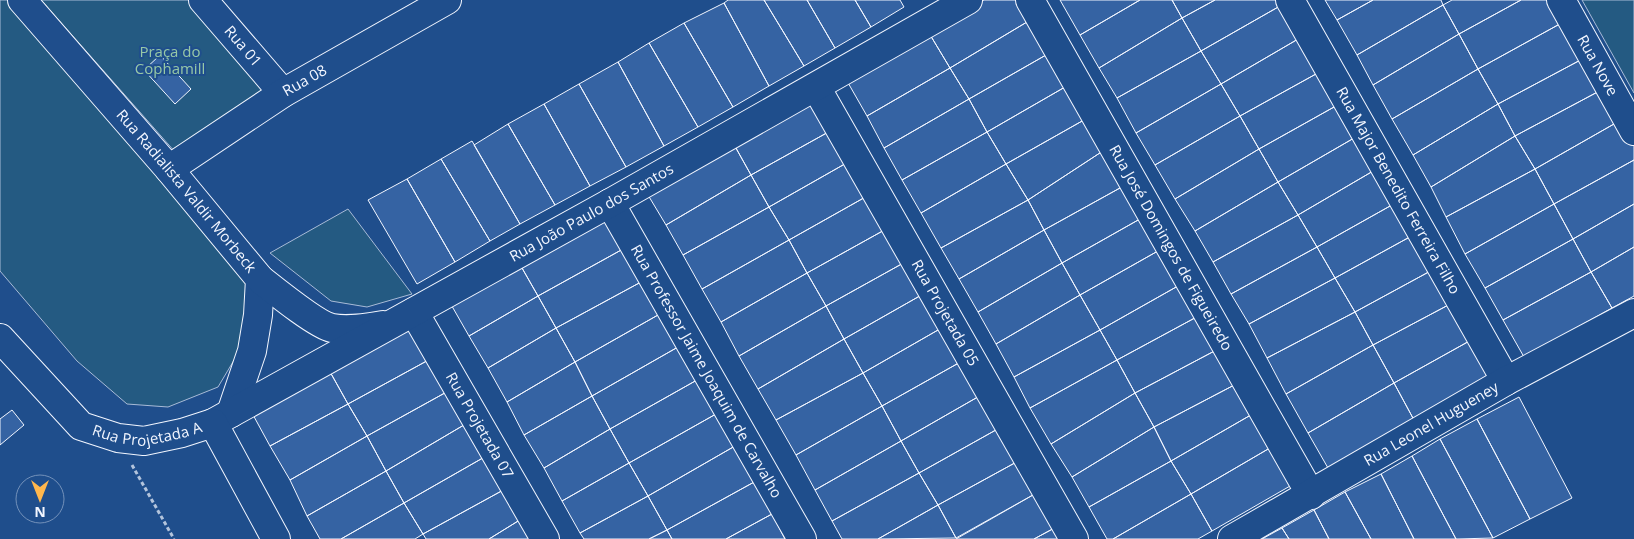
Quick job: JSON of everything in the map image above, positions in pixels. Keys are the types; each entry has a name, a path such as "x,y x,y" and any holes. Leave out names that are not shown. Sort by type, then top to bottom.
{"street":[{"name":"Rua Radialista Valdir Morbeck","path":"22,0 169,169 260,279 258,314 252,351 222,418"},
{"name":"Rua 01","path":"203,0 283,93"},
{"name":"Rua 08","path":"169,169 283,93 447,0"},
{"name":"Rua João Paulo dos Santos","path":"222,418 610,203 968,0"},
{"name":"Rua José Domingos de Figueiredo","path":"1030,0 1311,495"},
{"name":"Rua Major Benedito Ferreira Filho","path":"1290,0 1506,381"},
{"name":"Rua Nove","path":"1561,0 1634,131"},
{"name":"Rua Projetada 05","path":"816,87 1074,539"},
{"name":"Rua Professor Jaime Joaquim de Carvalho","path":"610,203 802,539"},
{"path":"260,279 292,304 330,328 360,329 404,318"},
{"name":"Rua Leonel Hugueney","path":"1232,539 1506,381 1634,313"},
{"name":"Rua Projetada 07","path":"404,318 545,539"},
{"name":"Rua Projetada A","path":"0,338 81,426 118,438 144,440 182,433 222,418"},
{"path":"222,418 276,539"}],"path":[{"path":"118,438 174,539"}],"green space":[{"path":"0,0 16,0 251,285 249,335 218,387 168,407 127,404 77,361 0,271"},
{"name":"Praça do Cophamill","path":"41,0 192,0 272,93 176,153"},
{"path":"1582,0 1634,0 1634,93"},
{"path":"348,209 412,294 367,307 331,301 270,253"}],"building":[{"path":"728,0 764,0 804,66 769,86 724,3"},
{"path":"764,0 807,0 835,48 804,66"},
{"path":"807,0 855,0 871,27 835,48"},
{"path":"855,0 900,0 904,7 871,27"},
{"path":"984,0 1021,0 1032,19 950,68 929,33"},
{"path":"1060,0 1140,0 1080,35"},
{"path":"1140,0 1172,0 1182,18 1099,68 1080,35"},
{"path":"1172,0 1215,0 1182,18"},
{"path":"1215,0 1286,0 1287,2 1201,51 1182,18"},
{"path":"1325,0 1373,0 1337,20"},
{"path":"1373,0 1441,0 1443,5 1357,55 1337,20"},
{"path":"1452,0 1521,0 1459,34 1443,5"},
{"path":"1521,0 1556,0 1567,20 1478,69 1459,34"},
{"path":"1287,2 1305,35 1221,84 1201,51"},
{"path":"724,3 769,86 733,107 684,23"},
{"path":"1443,5 1459,34 1373,85 1357,55"},
{"path":"1182,18 1201,51 1117,98 1099,68"},
{"path":"1032,19 1053,51 969,99 950,68"},
{"path":"1567,20 1588,56 1498,104 1478,69"},
{"path":"684,23 733,107 698,127 649,43"},
{"path":"929,33 950,68 867,116 847,81"},
{"path":"1459,34 1478,69 1392,119 1373,85"},
{"path":"1305,35 1325,69 1240,116 1221,84"},
{"path":"649,43 698,127 664,146 618,62"},
{"path":"1053,51 1072,83 987,132 969,99"},
{"path":"1201,51 1221,84 1136,133 1117,98"},
{"path":"160,55 191,89 175,104 144,70"},
{"path":"1588,56 1605,88 1515,136 1498,104"},
{"path":"618,62 664,146 626,167 579,84"},
{"path":"950,68 969,99 884,148 867,116"},
{"path":"1325,69 1343,102 1259,149 1240,116"},
{"path":"1478,69 1498,104 1413,155 1392,119"},
{"path":"1072,83 1091,116 1006,164 987,132"},
{"path":"579,84 626,167 590,186 544,104"},
{"path":"1221,84 1240,116 1155,165 1136,133"},
{"path":"1605,88 1621,120 1535,169 1515,136"},
{"path":"813,96 832,130 751,175 732,141"},
{"path":"969,99 987,132 902,180 884,148"},
{"path":"1343,102 1361,134 1278,182 1259,149"},
{"path":"544,104 590,186 555,205 508,124"},
{"path":"1498,104 1515,136 1431,187 1413,155"},
{"path":"1091,116 1109,147 1028,200 1006,164"},
{"path":"1240,116 1259,149 1175,199 1155,165"},
{"path":"1621,120 1634,142 1634,160 1554,204 1535,169"},
{"path":"508,124 555,205 520,224 474,145"},
{"path":"832,130 850,161 769,207 751,175"},
{"path":"987,132 1006,164 921,213 902,180"},
{"path":"1361,134 1380,167 1298,215 1278,182"},
{"path":"1515,136 1535,169 1446,217 1431,187"},
{"path":"472,141 520,224 490,241 441,159"},
{"path":"732,141 751,175 666,225 645,190"},
{"path":"1109,147 1129,183 1044,230 1028,200"},
{"path":"1259,149 1278,182 1195,231 1175,199"},
{"path":"441,159 490,241 455,262 407,179"},
{"path":"1634,160 1634,204 1573,239 1554,204"},
{"path":"850,161 869,195 789,240 769,207"},
{"path":"1006,164 1028,200 941,248 921,213"},
{"path":"1380,167 1399,201 1317,247 1298,215"},
{"path":"1535,169 1554,204 1465,254 1446,217"},
{"path":"751,175 769,207 683,255 666,225"},
{"path":"407,179 455,262 417,284 368,200"},
{"path":"1278,182 1298,215 1213,262 1195,231"},
{"path":"1129,183 1147,215 1062,263 1044,230"},
{"path":"869,195 888,228 807,273 789,240"},
{"path":"1028,200 1044,230 959,279 941,248"},
{"path":"1399,201 1417,233 1335,278 1317,247"},
{"path":"1554,204 1573,239 1485,288 1465,254"},
{"path":"1634,204 1634,247 1591,272 1573,239"},
{"path":"769,207 789,240 702,289 683,255"},
{"path":"603,214 623,249 538,296 518,261"},
{"path":"1147,215 1165,247 1080,295 1062,263"},
{"path":"1298,215 1317,247 1231,294 1213,262"},
{"path":"888,228 907,261 826,306 807,273"},
{"path":"1044,230 1062,263 978,312 959,279"},
{"path":"1417,233 1436,268 1355,312 1335,278"},
{"path":"1573,239 1591,272 1503,320 1485,288"},
{"path":"789,240 807,273 721,322 702,289"},
{"path":"1165,247 1185,282 1100,330 1080,295"},
{"path":"1317,247 1335,278 1249,324 1231,294"},
{"path":"1634,247 1634,296 1612,308 1591,272"},
{"path":"623,249 641,282 556,328 538,296"},
{"path":"518,261 538,296 469,336 449,301"},
{"path":"907,261 925,293 844,339 826,306"},
{"path":"1062,263 1080,295 996,344 978,312"},
{"path":"1436,268 1454,302 1373,345 1355,312"},
{"path":"1591,272 1612,308 1524,357 1503,320"},
{"path":"807,273 826,306 739,356 721,322"},
{"path":"1335,278 1355,312 1267,358 1249,324"},
{"path":"641,282 658,315 575,362 556,328"},
{"path":"1185,282 1204,313 1117,360 1100,330"},
{"path":"925,293 945,326 863,373 844,339"},
{"path":"1080,295 1100,330 1014,377 996,344"},
{"path":"538,296 556,328 488,368 469,336"},
{"path":"1454,302 1473,339 1394,383 1373,345"},
{"path":"826,306 844,339 758,389 739,356"},
{"path":"1355,312 1373,345 1286,394 1267,358"},
{"path":"1204,313 1222,347 1135,393 1117,360"},
{"path":"658,315 678,347 592,396 575,362"},
{"path":"415,322 434,357 348,404 329,370"},
{"path":"945,326 964,360 882,406 863,373"},
{"path":"556,328 575,362 507,402 488,368"},
{"path":"1100,330 1117,360 1030,408 1014,377"},
{"path":"844,339 863,373 776,420 758,389"},
{"path":"1473,339 1494,375 1414,420 1394,383"},
{"path":"1373,345 1394,383 1308,433 1286,394"},
{"path":"678,347 697,380 610,429 592,396"},
{"path":"1222,347 1240,382 1154,427 1135,393"},
{"path":"434,357 452,389 367,436 348,404"},
{"path":"964,360 983,394 901,441 882,406"},
{"path":"1117,360 1135,393 1051,444 1030,408"},
{"path":"575,362 592,396 524,435 507,402"},
{"path":"329,370 348,404 270,446 252,413"},
{"path":"863,373 882,406 796,455 776,420"},
{"path":"697,380 716,414 629,463 610,429"},
{"path":"1240,382 1256,412 1171,461 1154,427"},
{"path":"1394,383 1414,420 1328,468 1308,433"},
{"path":"452,389 469,422 386,471 367,436"},
{"path":"1135,393 1154,427 1072,477 1051,444"},
{"path":"983,394 1003,426 919,473 901,441"},
{"path":"592,396 610,429 544,468 524,435"},
{"path":"1519,397 1572,498 1530,519 1477,419"},
{"path":"348,404 367,436 290,480 270,446"},
{"path":"882,406 901,441 815,490 796,455"},
{"path":"12,410 24,425 0,445 0,419"},
{"path":"1256,412 1275,445 1191,494 1171,461"},
{"path":"716,414 735,446 648,496 629,463"},
{"path":"1477,419 1530,519 1493,538 1440,439"},
{"path":"469,422 488,455 404,503 386,471"},
{"path":"1003,426 1022,459 938,505 919,473"},
{"path":"1154,427 1171,461 1089,507 1072,477"},
{"path":"610,429 629,463 562,501 544,468"},
{"path":"367,436 386,471 307,516 290,480"},
{"path":"1440,439 1493,538 1456,539 1412,456"},
{"path":"901,441 919,473 832,521 815,490"},
{"path":"1275,445 1297,482 1212,531 1191,494"},
{"path":"735,446 756,481 667,530 648,496"},
{"path":"488,455 507,488 423,534 404,503"},
{"path":"1412,456 1456,539 1414,539 1381,474"},
{"path":"1022,459 1040,491 956,538 938,505"},
{"path":"1171,461 1191,494 1113,539 1107,539 1089,507"},
{"path":"629,463 648,496 580,533 562,501"},
{"path":"386,471 404,503 341,539 320,539 307,516"},
{"path":"919,473 938,505 878,539 842,539 832,521"},
{"path":"1381,474 1414,539 1371,539 1345,492"},
{"path":"756,481 772,514 726,539 672,539 667,530"},
{"path":"507,488 523,518 489,539 426,539 423,534"},
{"path":"1040,491 1060,525 1034,539 956,539"},
{"path":"1345,492 1371,539 1329,539 1314,510"},
{"path":"1191,494 1212,531 1198,539 1113,539"},
{"path":"648,496 667,530 649,539 584,539 580,533"},
{"path":"404,503 423,534 415,539 341,539"},
{"path":"938,505 956,538 878,539"},
{"path":"1314,510 1329,539 1289,539 1282,528"},
{"path":"772,514 785,539 726,539"},
{"path":"523,518 537,539 489,539"},
{"path":"1060,525 1068,539 1034,539"},
{"path":"1282,528 1289,539 1262,539"},
{"path":"667,530 672,539 649,539"}]}
